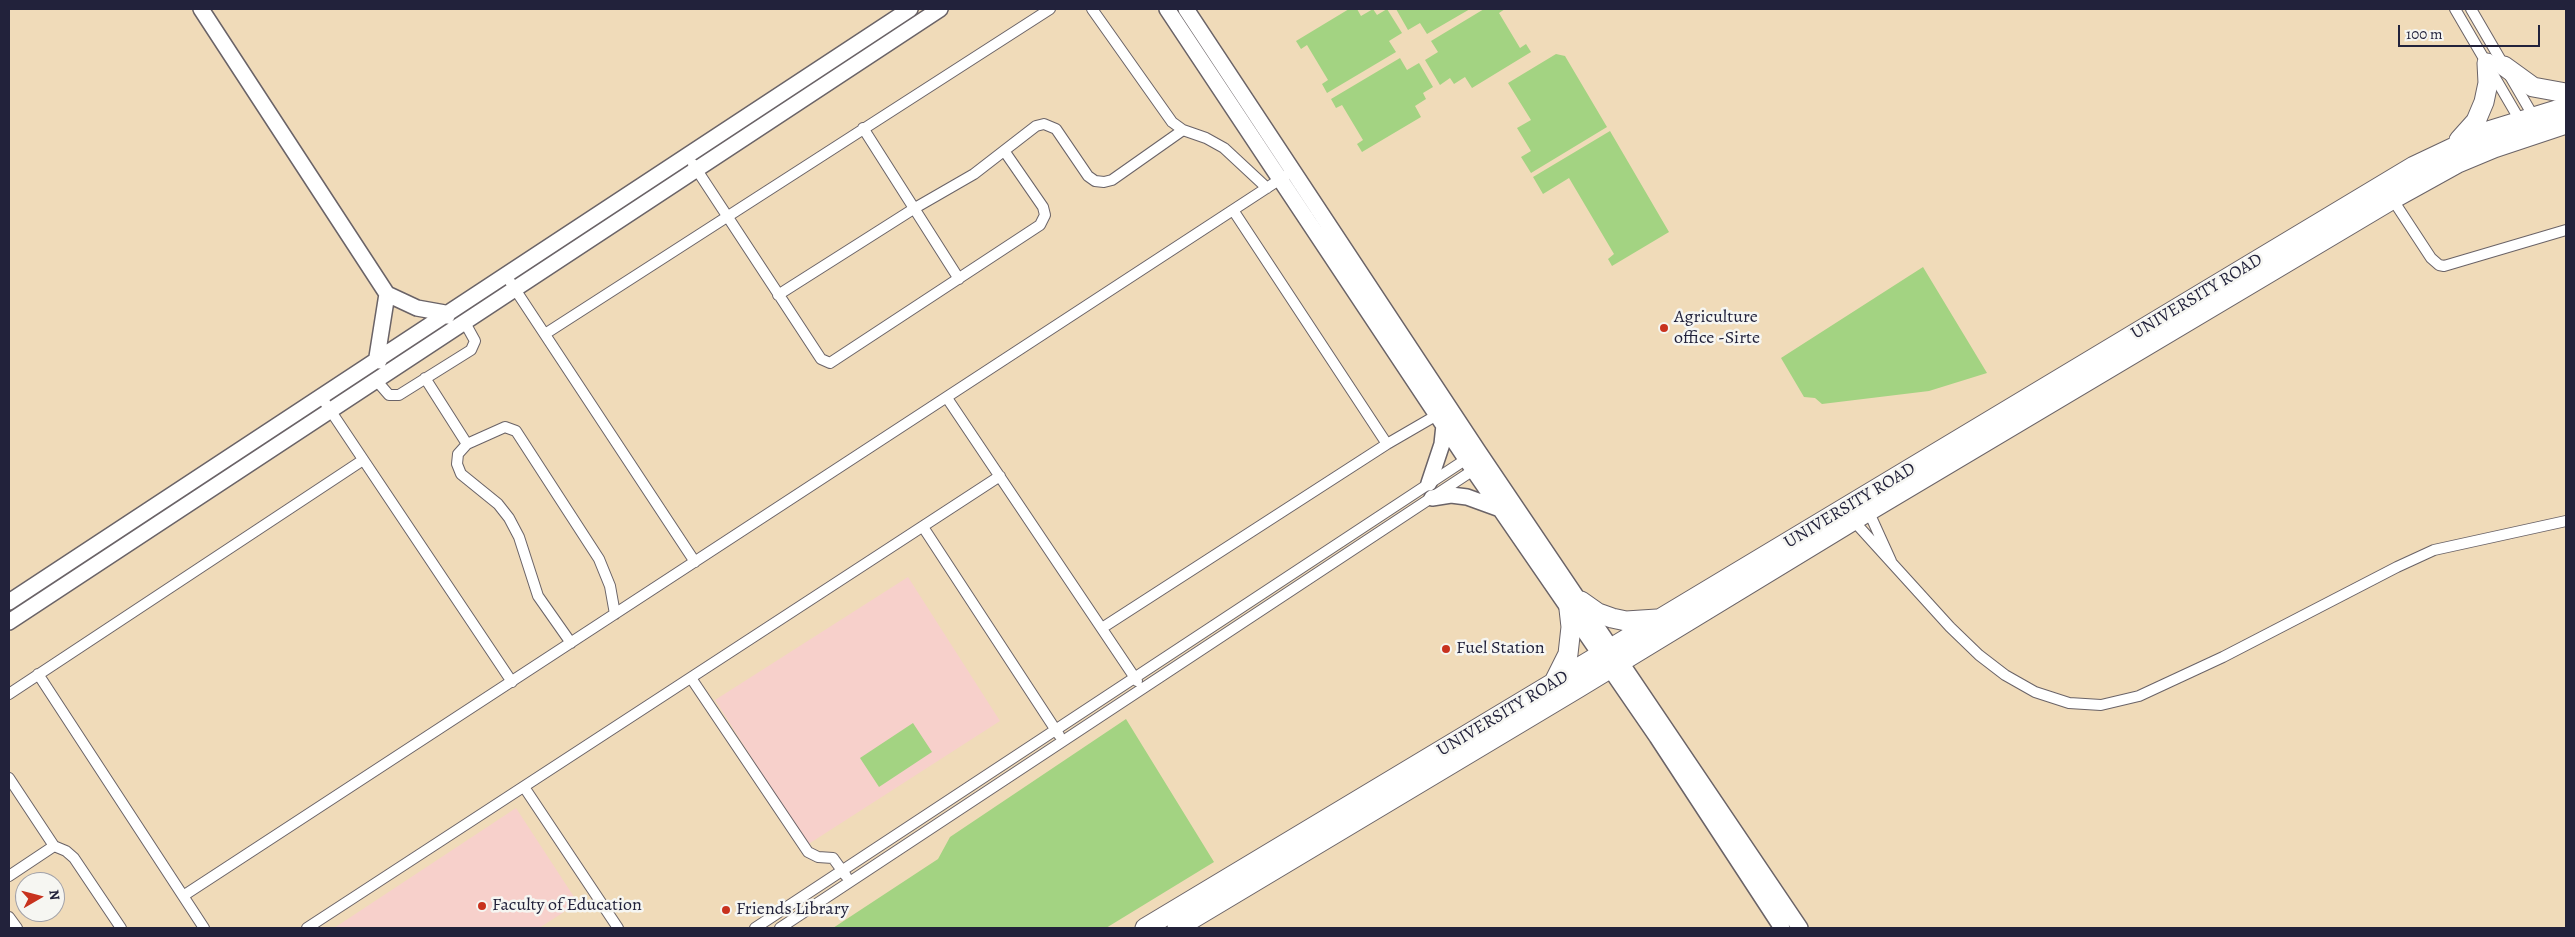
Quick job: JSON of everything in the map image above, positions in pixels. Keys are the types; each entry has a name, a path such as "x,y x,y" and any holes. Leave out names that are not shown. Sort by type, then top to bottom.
{"highway":[{"path":"2448,149 2464,136 2479,114 2496,64 2533,87 2566,93"},
{"name":"UNIVERSITY ROAD","path":"2388,192 2458,163 2566,107"},
{"name":"UNIVERSITY ROAD","path":"1145,928 1206,901 1465,747 2388,192 2448,149 2531,125 2566,124"},
{"name":"UNIVERSITY ROAD","path":"1465,747 1553,684 1611,659 1663,618 1857,510"},
{"path":"1553,684 1568,654 1575,605 1612,618 1640,621 1663,618"},
{"name":"UNIVERSITY ROAD","path":"1177,928 1206,901"}],"street":[{"path":"201,9 387,294 417,308 445,313 474,336 474,346 394,396 384,392 377,357 387,294"},
{"path":"9,602 377,357 910,9"},
{"path":"9,622 940,9"},
{"path":"545,334 1050,9"},
{"path":"1092,9 1167,117 1184,130 1206,138 1224,148 1267,188"},
{"path":"1167,9 1286,175 1476,461 1575,605 1782,928"},
{"path":"1186,9 1286,175 1440,420 1476,461 1500,510 1575,605"},
{"path":"2455,9 2496,64 2531,125"},
{"path":"2471,9 2496,64 2531,125"},
{"path":"778,295 915,208 955,186 1005,152 1036,126 1049,124 1059,132 1088,176 1095,181 1104,182 1112,180 1184,130"},
{"path":"864,128 959,279"},
{"path":"686,154 821,360 830,363 1037,228 1044,219 1043,207 1005,152"},
{"path":"183,896 1286,175"},
{"path":"2388,192 2431,258 2439,265 2444,266 2566,230"},
{"path":"1233,210 1387,444"},
{"path":"505,274 695,562"},
{"path":"425,378 467,444"},
{"path":"320,395 512,682"},
{"path":"947,398 1142,689"},
{"path":"1102,628 1387,444 1440,420"},
{"path":"1431,490 1442,444 1440,420"},
{"path":"571,643 538,596 519,537 509,518 498,504 461,474 457,464 458,454 467,444 505,427 516,431 599,559 610,586 615,614"},
{"path":"9,694 363,460"},
{"path":"755,928 1135,678 1476,461"},
{"path":"780,928 1142,689 1476,461"},
{"path":"308,928 1000,476"},
{"path":"1431,490 1467,497 1500,510"},
{"path":"1857,510 1896,570 1979,655 2005,675 2035,692 2069,703 2101,704 2139,696 2223,657 2397,566 2434,550 2566,521"},
{"path":"1857,510 1896,570"},
{"path":"923,527 1064,741"},
{"path":"1611,659 1800,928"},
{"path":"38,674 202,927"},
{"path":"691,678 808,852 818,857 833,858 850,882"},
{"path":"10,782 54,846 66,851 74,858 120,928"},
{"path":"524,787 618,928"},
{"path":"9,876 54,846"},
{"path":"9,917 17,928"}],"shaded area":[{"path":"908,577 1000,721 807,845 715,700"},
{"path":"516,808 578,903 539,928 334,928"}],"green space":[{"path":"1349,9 1357,9 1361,16 1373,9 1377,15 1387,9 1402,33 1389,41 1396,52 1327,93 1322,84 1328,80 1307,45 1301,49 1296,41"},
{"path":"1396,9 1470,9 1427,34 1420,23 1408,30"},
{"path":"1484,9 1505,9 1499,13 1520,48 1526,44 1531,52 1472,88 1465,77 1454,84 1450,78 1440,85 1425,60 1438,52 1431,41"},
{"path":"1556,54 1565,56 1607,127 1531,173 1521,157 1531,151 1517,128 1531,120 1508,83"},
{"path":"1400,58 1407,70 1419,63 1433,87 1423,93 1426,99 1415,106 1421,117 1362,152 1357,144 1363,140 1342,105 1336,108 1331,99"},
{"path":"1610,131 1669,232 1612,266 1608,259 1614,254 1569,178 1543,194 1533,177"},
{"path":"1923,267 1987,373 1929,391 1822,404 1815,398 1804,397 1781,358"},
{"path":"1126,719 1214,862 1106,928 833,928 938,859 950,837"},
{"path":"913,723 932,752 879,787 860,758"}],"place":[{"name":"Agriculture office -Sirte","path":"1664,328"},
{"name":"Fuel Station","path":"1446,649"},
{"name":"Faculty of Education","path":"482,906"},
{"name":"Friends Library","path":"726,910"}]}
